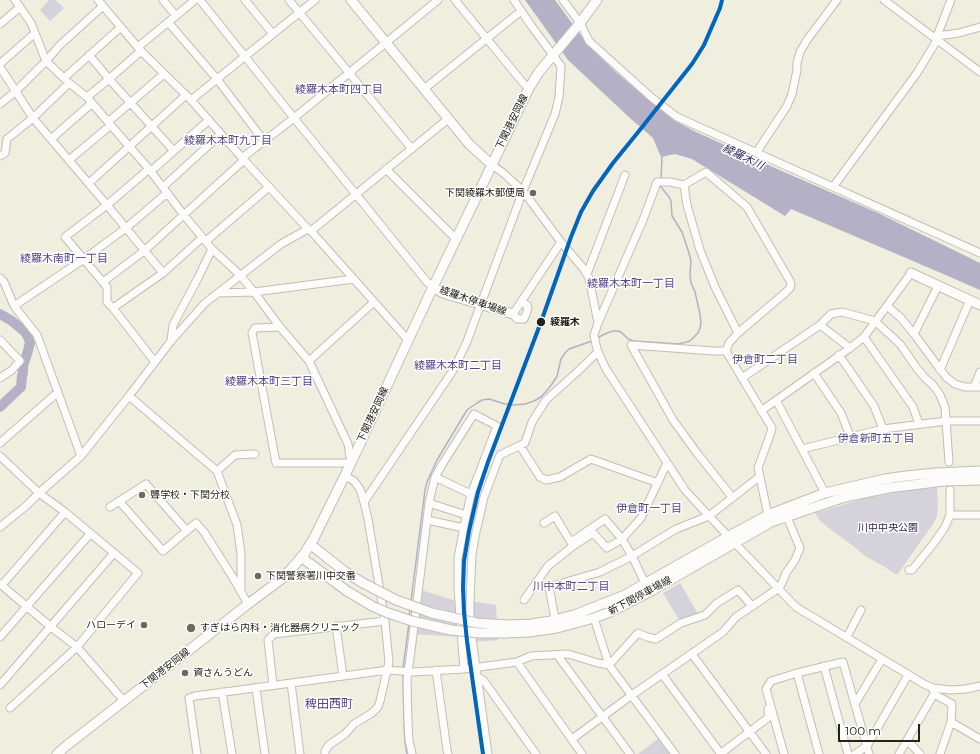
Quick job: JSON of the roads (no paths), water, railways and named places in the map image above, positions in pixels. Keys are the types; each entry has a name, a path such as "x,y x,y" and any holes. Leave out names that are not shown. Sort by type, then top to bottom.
{"main road":[{"path":"351,0 469,144 492,165"},
{"name":"下関港安岡線","path":"57,754 279,581 301,557 310,544 345,476 456,238 529,88 539,72 597,0"},
{"path":"911,273 980,305"},
{"name":"綾羅木停車場線","path":"433,287 443,292 512,314"},
{"name":"新下関停車場線","path":"556,624 625,595 728,536 768,515 825,493 885,479 936,473 980,471"},
{"name":"新下関停車場線","path":"301,557 347,591 372,606 388,613 424,624 479,633 532,624 556,624 594,618 610,612 651,591 772,522 838,500 888,488 944,481 980,480"},
{"name":"新下関停車場線","path":"310,544 344,571 363,583 396,600 432,613 506,629"}],"street":[{"path":"15,0 31,23 46,61 89,100 150,170 212,249 240,276 310,361 348,444 351,463 276,463 252,333 255,328 280,326"},
{"path":"162,0 176,16"},
{"path":"51,139 139,49 168,22 195,0"},
{"path":"200,0 427,282 433,287"},
{"path":"245,0 273,34"},
{"path":"289,0 412,149"},
{"path":"89,183 152,127 188,98 217,79 315,0"},
{"path":"103,282 144,250 264,141 438,0"},
{"path":"455,0 524,84 529,88"},
{"path":"364,502 452,372 466,344 523,191 555,114 559,97 561,66 554,54 530,24 514,0"},
{"path":"563,0 589,41 651,97 678,117 980,253"},
{"path":"756,153 787,106 792,94 800,52 807,40 837,0"},
{"path":"884,0 937,38 980,72"},
{"path":"833,187 917,73 937,38 951,0"},
{"path":"0,104 16,91 46,61 100,3 139,49 188,98 268,187 310,230 408,340"},
{"path":"0,24 20,7"},
{"path":"424,89 521,11"},
{"path":"168,22 217,79 264,141"},
{"path":"937,38 980,26"},
{"path":"0,156 5,153 7,139 33,118 89,55 121,27"},
{"path":"35,33 0,65 33,118 163,273"},
{"path":"89,55 174,151"},
{"path":"69,160 130,103 164,74"},
{"path":"0,527 26,506 81,456 130,396 171,340 205,303 281,244 310,230 357,194 448,119"},
{"path":"155,362 107,302 108,287 65,237 107,206 174,151 208,120"},
{"path":"14,306 84,259 126,228 221,134"},
{"path":"492,165 523,191 561,242 583,268 587,274 598,323"},
{"path":"386,169 456,238"},
{"path":"726,350 729,343 738,333 790,288 790,281 746,207 706,172 684,185 657,182 598,323 595,340 598,352 606,370 685,490 796,607 924,684 952,704 951,722 940,754"},
{"path":"587,274 626,175"},
{"path":"684,185 687,205 700,250 715,287 738,333"},
{"path":"113,308 163,273 268,187"},
{"path":"521,302 527,305 528,309 524,319 517,319 512,314 561,242"},
{"path":"171,340 173,325 212,249"},
{"path":"761,411 864,337 911,273"},
{"path":"0,278 4,282 14,306 37,335 81,456"},
{"path":"218,293 254,292 354,279"},
{"path":"914,334 938,286"},
{"path":"940,370 970,300"},
{"path":"310,361 374,302"},
{"path":"886,306 900,317 940,370 955,384 965,387 977,387 980,372"},
{"path":"742,378 820,325 831,314 842,312 875,321 900,344 916,367 940,395 945,408 949,462"},
{"path":"820,325 850,348"},
{"path":"864,337 913,407 919,424"},
{"path":"0,340 20,361 12,370 0,378"},
{"path":"726,350 713,351 631,345 673,420 697,454 732,497"},
{"path":"726,350 772,428 758,468 768,515"},
{"path":"489,752 470,624 472,554 484,497 500,455 525,443 532,422 546,400 598,352"},
{"path":"839,355 874,406 882,429"},
{"path":"814,373 841,414 850,436"},
{"path":"0,443 58,392"},
{"path":"130,396 217,470 237,525 241,553 241,592"},
{"path":"776,400 825,493"},
{"path":"412,754 409,740 407,679 405,671 411,651 429,503 435,477 442,463 474,414 496,426 471,494 458,558 458,587 464,669"},
{"path":"802,449 882,429 946,421 980,422"},
{"path":"520,446 540,478 546,480 560,476 591,459 658,483"},
{"path":"217,470 235,455 255,454"},
{"path":"0,456 39,493 65,512 138,573 77,647 10,708"},
{"path":"572,544 593,534 607,548 622,539 641,518 667,463"},
{"path":"324,754 328,745 345,734 354,724 372,713 378,707 390,662 385,621 364,502 360,488 354,481 345,476"},
{"path":"435,477 471,494"},
{"path":"556,624 549,587 600,572 632,556 676,529 709,516 759,477"},
{"path":"110,507 146,484 187,531"},
{"path":"909,570 912,570 945,527 950,515 950,490"},
{"path":"119,501 163,551 196,523 204,532 248,604"},
{"path":"429,503 466,515"},
{"path":"65,512 1,585 77,647 124,701"},
{"path":"950,515 980,515"},
{"path":"544,523 555,516 572,544"},
{"path":"572,739 632,695 723,632 736,617 779,588 800,548 787,517"},
{"path":"524,600 548,566 572,544 605,519 622,539 645,583"},
{"path":"427,520 464,528"},
{"path":"0,637 90,534"},
{"path":"0,685 114,553"},
{"path":"609,665 638,633 656,639 681,623 705,615 717,603 738,590 752,606"},
{"path":"847,637 861,610"},
{"path":"594,618 609,665 675,754"},
{"path":"274,685 268,640 274,634 385,621"},
{"path":"336,626 343,676"},
{"path":"197,754 189,698 195,696 388,670 405,671 476,668 517,662 531,656 558,656 568,654 609,665"},
{"path":"692,654 766,754"},
{"path":"558,656 630,754"},
{"path":"855,704 882,659"},
{"path":"517,662 582,754"},
{"path":"784,754 766,689 771,681 843,662 869,754"},
{"path":"824,666 848,754"},
{"path":"436,670 448,754"},
{"path":"797,673 819,754"},
{"path":"662,674 720,754 769,717 766,703 768,696"},
{"path":"855,754 867,746 908,675"},
{"path":"478,677 484,681 536,754"},
{"path":"291,683 300,754"},
{"path":"933,691 966,689 980,686"},
{"path":"256,688 266,754"},
{"path":"899,754 933,691"},
{"path":"222,692 232,754"},
{"path":"951,722 980,739"},
{"path":"907,740 920,754"}],"water":[{"name":"綾羅木川","path":"525,0 555,0 588,45 618,74 672,119 694,131 775,168 878,213 980,263 980,290 791,209 785,216 692,159 675,154 661,157 653,138 568,60"}],"waterway":[{"path":"661,180 662,156"},
{"path":"597,338 607,333 618,331 628,339 634,341 679,344 690,341 698,333 701,323 695,292 691,283 691,261 682,232 672,216 671,201 661,187 661,184"},
{"path":"0,314 12,321 25,332 30,343 23,366 21,387 0,407"},
{"path":"411,601 427,482 437,460 467,410 482,400 489,399 514,405 534,401 541,397 554,381 557,376 561,359 565,353 569,349 592,341"},
{"path":"409,617 410,609"},
{"path":"403,668 409,623"},
{"path":"403,674 404,725 407,754"}],"place":[{"name":"下関綾羅木郵便局","path":"533,193"},
{"name":"綾羅木","path":"541,322"},
{"name":"聾学校・下関分校","path":"142,495"},
{"name":"下関警察署川中交番","path":"258,576"},
{"name":"ハローデイ","path":"144,625"},
{"name":"すぎはら内科・消化器病クリニック","path":"191,628"},
{"name":"資さんうどん","path":"185,673"}],"district":[{"name":"綾羅木本町四丁目","path":"339,90"},
{"name":"綾羅木本町九丁目","path":"228,141"},
{"name":"綾羅木南町一丁目","path":"64,259"},
{"name":"綾羅木本町一丁目","path":"631,284"},
{"name":"伊倉町二丁目","path":"765,360"},
{"name":"綾羅木本町二丁目","path":"458,366"},
{"name":"綾羅木本町三丁目","path":"269,382"},
{"name":"伊倉新町五丁目","path":"876,439"},
{"name":"伊倉町一丁目","path":"649,509"},
{"name":"川中本町二丁目","path":"571,587"},
{"name":"稗田西町","path":"329,704"}],"park label":[{"name":"川中中央公園","path":"888,528"}]}
